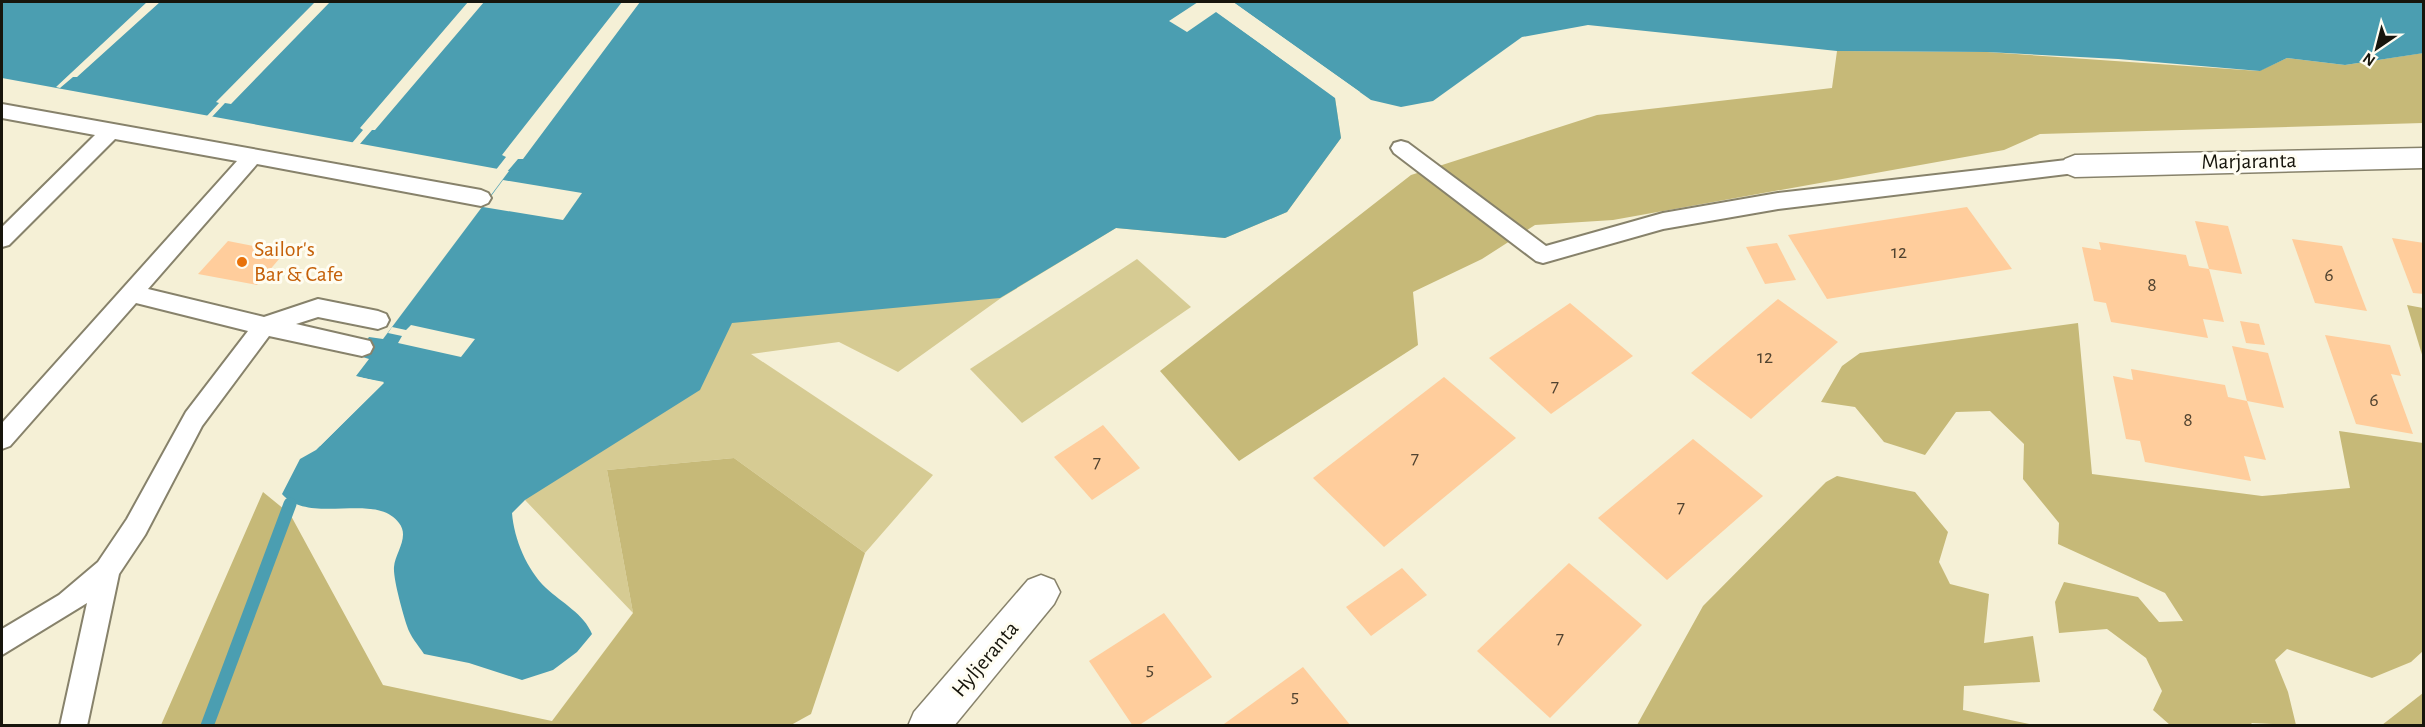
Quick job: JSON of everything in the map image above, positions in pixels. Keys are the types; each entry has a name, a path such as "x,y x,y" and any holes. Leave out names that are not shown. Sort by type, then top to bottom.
{"street":[{"name":"Marjaranta","path":"2075,166 2424,158"},
{"name":"Hyljeranta","path":"928,726 1041,592"}],"lane":[{"path":"2,111 481,198"},
{"path":"2,239 111,131"},
{"path":"1401,148 1543,255 1663,221 1778,201 2075,166"},
{"path":"2,439 251,158"},
{"path":"131,293 264,326 362,347"},
{"path":"2,643 68,603 107,570 136,527 194,419 264,326 318,308 378,320"},
{"path":"73,726 107,570"}],"shaded area":[{"path":"1837,51 1987,52 2259,71 2287,58 2345,65 2423,53 2423,123 2040,134 2004,150 1613,220 1535,225 1482,259 1413,292 1418,345 1239,461 1160,371 1411,175 1597,115 1832,88"},
{"path":"1335,98 1341,138 1287,212 1225,238 1116,228 1001,298 898,372 839,342 751,354 933,475 865,553 734,458 607,470 633,613 525,500 673,314"},
{"path":"1137,259 1191,307 1022,423 970,369"},
{"path":"2407,305 2423,308 2423,358"},
{"path":"2078,323 2092,474 2262,496 2350,488 2339,431 2423,443 2423,651 2411,662 2372,678 2287,649 2275,660 2288,692 2296,725 2252,723 2249,726 2170,725 2153,710 2162,691 2146,658 2107,629 2059,633 2055,602 2064,582 2138,597 2159,622 2183,621 2165,593 2058,544 2059,523 2023,479 2024,444 1990,411 1956,412 1925,455 1884,442 1855,407 1821,402 1842,366 1860,353"},
{"path":"734,458 865,553 811,714 791,725 161,725 263,492 290,514 383,685 552,721 633,613 607,470"},
{"path":"1837,476 1915,492 1948,532 1939,562 1950,584 1989,594 1984,643 2033,636 2040,682 1964,686 1963,710 2034,725 1637,725 1703,606 1826,482"},
{"path":"2423,693 2423,725 2382,725"}],"water":[{"path":"2,2 1231,2 1217,12 1335,98 1341,138 1287,212 1225,238 1116,228 1000,298 732,323 700,390 525,500 512,513 519,543 527,563 546,588 584,620 592,634 577,652 553,670 522,680 469,663 424,654 408,630 395,580 394,567 403,534 399,523 389,514 375,509 309,508 294,503 282,494 300,459 316,450 384,383 356,376 369,359 356,355 369,337 383,339 509,171 2,78"},
{"path":"1233,2 2423,2 2424,53 2345,65 2287,58 2260,71 2118,59 1987,52 1837,51 1588,25 1522,37 1433,101 1401,107 1371,100"}],"pier":[{"path":"147,2 160,2 77,77 73,77 60,88 56,87"},
{"path":"315,2 330,2 231,104 225,103 211,118 206,117 219,103 216,102"},
{"path":"468,2 484,2 375,130 372,130 359,145 352,143 363,130 360,128"},
{"path":"622,2 640,2 523,159 518,159 506,173 495,171 506,157 502,155"},
{"path":"1198,2 1233,2 1360,92 1357,94 1232,5 1221,12 1337,95 1339,100 1216,12 1187,32 1169,21"},
{"path":"503,180 582,193 563,220 483,207"},
{"path":"411,325 475,339 461,357 398,343 402,336 388,333 392,327 406,330"},
{"path":"353,376 384,382 320,446 317,445 378,384 355,379"}],"building":[{"path":"1967,207 2012,269 1827,299 1788,235"},
{"path":"2195,221 2228,226 2242,274 2209,269"},
{"path":"2392,238 2424,243 2424,294 2413,293"},
{"path":"2292,239 2342,246 2367,311 2315,303"},
{"path":"228,241 285,252 257,285 198,274"},
{"path":"2099,242 2186,255 2189,266 2209,269 2224,322 2203,319 2208,338 2111,322 2106,303 2094,301 2082,247 2101,250"},
{"path":"1777,243 1796,280 1765,284 1746,247"},
{"path":"1778,299 1838,342 1751,419 1691,373"},
{"path":"1570,303 1633,356 1551,414 1489,358"},
{"path":"2240,321 2259,324 2265,345 2246,343"},
{"path":"2325,335 2390,345 2401,376 2391,374 2413,434 2356,424"},
{"path":"2232,346 2268,353 2284,408 2247,401"},
{"path":"2131,369 2225,385 2228,397 2247,401 2266,460 2244,456 2251,481 2145,462 2140,441 2126,439 2113,376 2133,380"},
{"path":"1444,377 1516,438 1384,547 1313,478"},
{"path":"1103,425 1140,468 1092,500 1054,457"},
{"path":"1693,439 1763,496 1667,580 1598,518"},
{"path":"1569,563 1642,625 1550,718 1477,651"},
{"path":"1402,568 1427,595 1371,636 1346,607"},
{"path":"1164,613 1212,677 1138,726 1133,726 1089,661"},
{"path":"1303,667 1351,726 1224,724"}],"waterway":[{"path":"207,726 290,504"}],"place":[{"name":"Sailor's Bar & Cafe","path":"242,262"}]}
